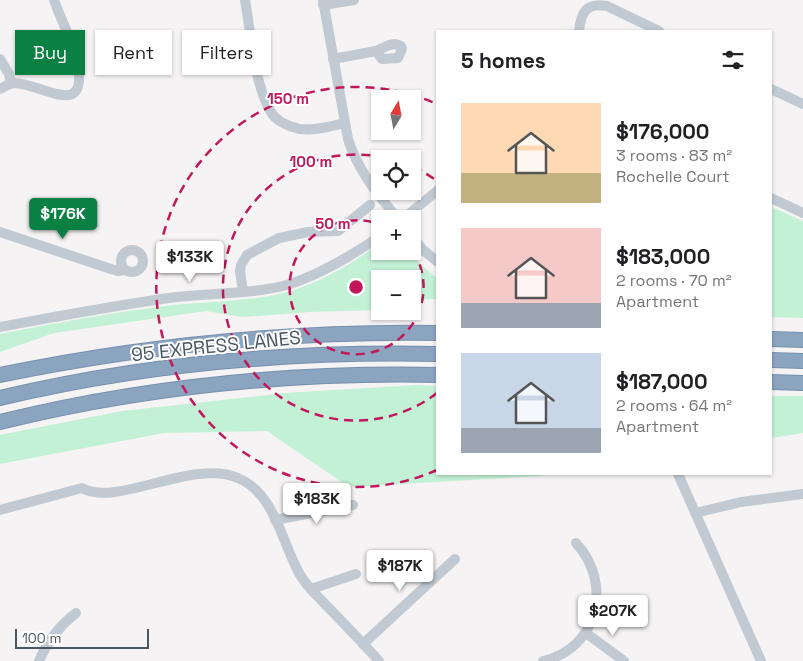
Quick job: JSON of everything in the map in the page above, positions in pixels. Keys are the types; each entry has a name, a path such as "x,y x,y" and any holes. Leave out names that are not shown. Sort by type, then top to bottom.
{"highway":[{"path":"0,376 53,364 191,344 333,333 436,333"},
{"path":"772,339 803,340"},
{"name":"95 EXPRESS LANES","path":"0,398 74,382 202,364 342,354 436,354"},
{"path":"772,360 803,361"},
{"path":"0,422 83,404 169,390 273,380 436,375"},
{"path":"772,382 803,382"}],"street":[{"path":"0,90 11,83 17,83 66,96 75,92 78,88 79,76 76,58 54,0"},
{"path":"245,0 260,82 271,113 287,125 298,129 314,129 345,123"},
{"path":"354,0 323,2 352,152 367,180 391,210"},
{"path":"578,30 583,13 594,6 600,5 607,6 657,30"},
{"path":"333,59 376,51"},
{"path":"0,59 9,74 11,83"},
{"path":"772,89 803,104"},
{"path":"415,210 436,192"},
{"path":"772,198 803,213"},
{"path":"244,291 240,271 247,255 279,238 308,232 338,231 370,205"},
{"path":"0,232 114,270 125,270"},
{"path":"0,327 177,297 287,285 308,278 348,258 371,242"},
{"path":"421,247 436,260"},
{"path":"0,510 82,488 90,492 118,491 205,472 237,477 255,489 266,503 299,572 311,589 379,661"},
{"path":"678,475 761,661"},
{"path":"695,513 742,502 803,494"},
{"path":"275,520 353,505"},
{"path":"543,661 572,647 586,633 594,614 598,592 592,568 587,557 576,543"},
{"path":"363,644 455,559"},
{"path":"311,589 356,574"},
{"path":"39,661 54,635 76,614"},
{"path":"586,633 624,661"}],"green space":[{"path":"772,207 803,221 803,318 772,317"},
{"path":"371,249 371,260 416,260 436,278 436,299 421,300 421,270 371,270 371,310 309,312 243,317 206,311 54,333 0,352 0,334 165,306 275,295 303,287 330,275"},
{"path":"417,385 436,386 436,475 546,475 349,487 267,431 164,433 0,464 0,435 122,411 285,393"},
{"path":"772,396 803,396 803,433 772,438"}]}
